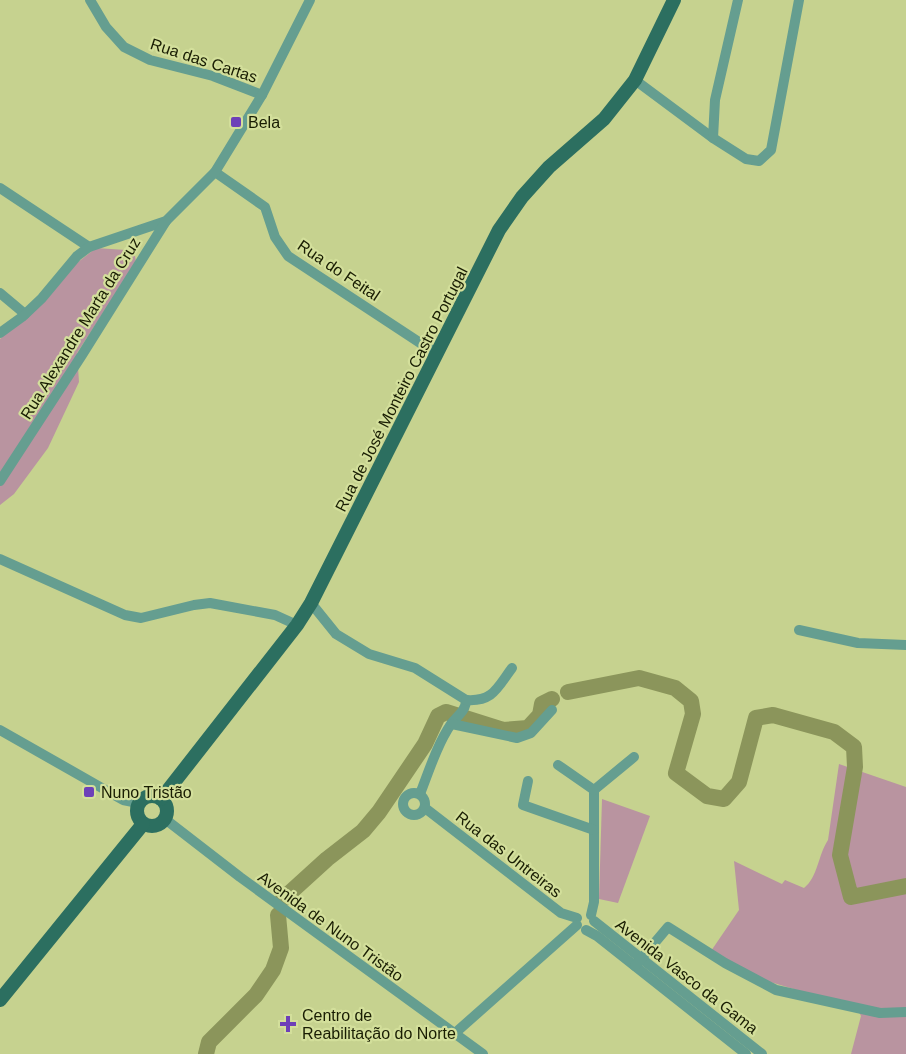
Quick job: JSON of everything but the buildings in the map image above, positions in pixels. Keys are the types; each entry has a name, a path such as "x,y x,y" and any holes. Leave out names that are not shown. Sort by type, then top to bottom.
{"main road":[{"name":"Rua de José Monteiro Castro Portugal","path":"161,799 297,625 311,603 499,230 522,197 549,167 604,119 635,80 674,0"},
{"path":"151,796 161,799 167,810 165,819 153,826 143,824 137,817 138,803 151,796"},
{"path":"0,1000 143,824"}],"street":[{"name":"Rua das Cartas","path":"90,0 106,27 124,46 150,60 213,76 262,95"},
{"path":"0,333 42,298 77,256 89,247 166,221 215,172 262,95 310,0"},
{"path":"713,138 715,100 738,0"},
{"path":"635,80 713,138 746,159 759,161 771,150 799,0"},
{"name":"Rua do Feital","path":"215,172 265,207 274,237 288,255 437,354"},
{"path":"0,188 89,247"},
{"name":"Rua Alexandre Marta da Cruz","path":"2,473 76,365 166,221"},
{"path":"0,293 25,314"},
{"path":"0,559 125,615 141,618 210,603 275,615 297,625"},
{"path":"311,603 336,634 369,654 415,668 465,705"},
{"path":"799,630 858,643 906,645"},
{"path":"420,795 434,759 465,705 493,694 512,668"},
{"path":"454,721 517,738 531,733 552,710"},
{"path":"0,730 123,800 138,803"},
{"path":"594,790 634,757"},
{"path":"558,765 594,790"},
{"path":"528,781 523,805 594,830"},
{"path":"580,924 592,927 594,790"},
{"path":"409,794 420,795 424,800 424,808 420,814 413,816 407,813 402,806 404,799 409,794"},
{"name":"Rua das Untreiras","path":"424,808 561,913 580,924"},
{"name":"Avenida de Nuno Tristão","path":"165,819 248,884 483,1054"},
{"path":"454,1034 580,924 585,912 592,918"},
{"name":"Avenida Vasco da Gama","path":"592,918 638,962 743,1050 762,1054"},
{"name":"Avenida Vasco da Gama","path":"580,924 638,962"},
{"path":"638,962 668,927 724,963 776,990 880,1013 906,1012"}],"shaded area":[{"path":"96,248 126,250 135,256 136,262 77,353 79,382 48,448 14,494 0,505 0,339 73,266"},
{"path":"839,764 906,787 906,1054 851,1054 861,1016 857,1008 767,981 711,951 739,910 734,861 782,884 785,880 804,888 809,883 828,840"},
{"path":"602,799 650,816 618,903 599,899"}],"waterway":[{"path":"568,692 639,678 675,688 691,701 693,714 676,773 707,796 724,799 739,782 756,718 773,715 834,732 854,747 855,767 840,855 851,897 906,886"},
{"path":"283,899 327,859 363,831 379,812 425,744 438,716 446,712 503,730 528,728 540,715 542,704 552,699"},
{"path":"206,1054 209,1042 256,995 273,970 281,948 278,915"}],"place":[{"name":"Bela","path":"236,122"},
{"name":"Nuno Tristão","path":"89,792"},
{"name":"Centro de Reabilitação do Norte","path":"288,1024"}]}
